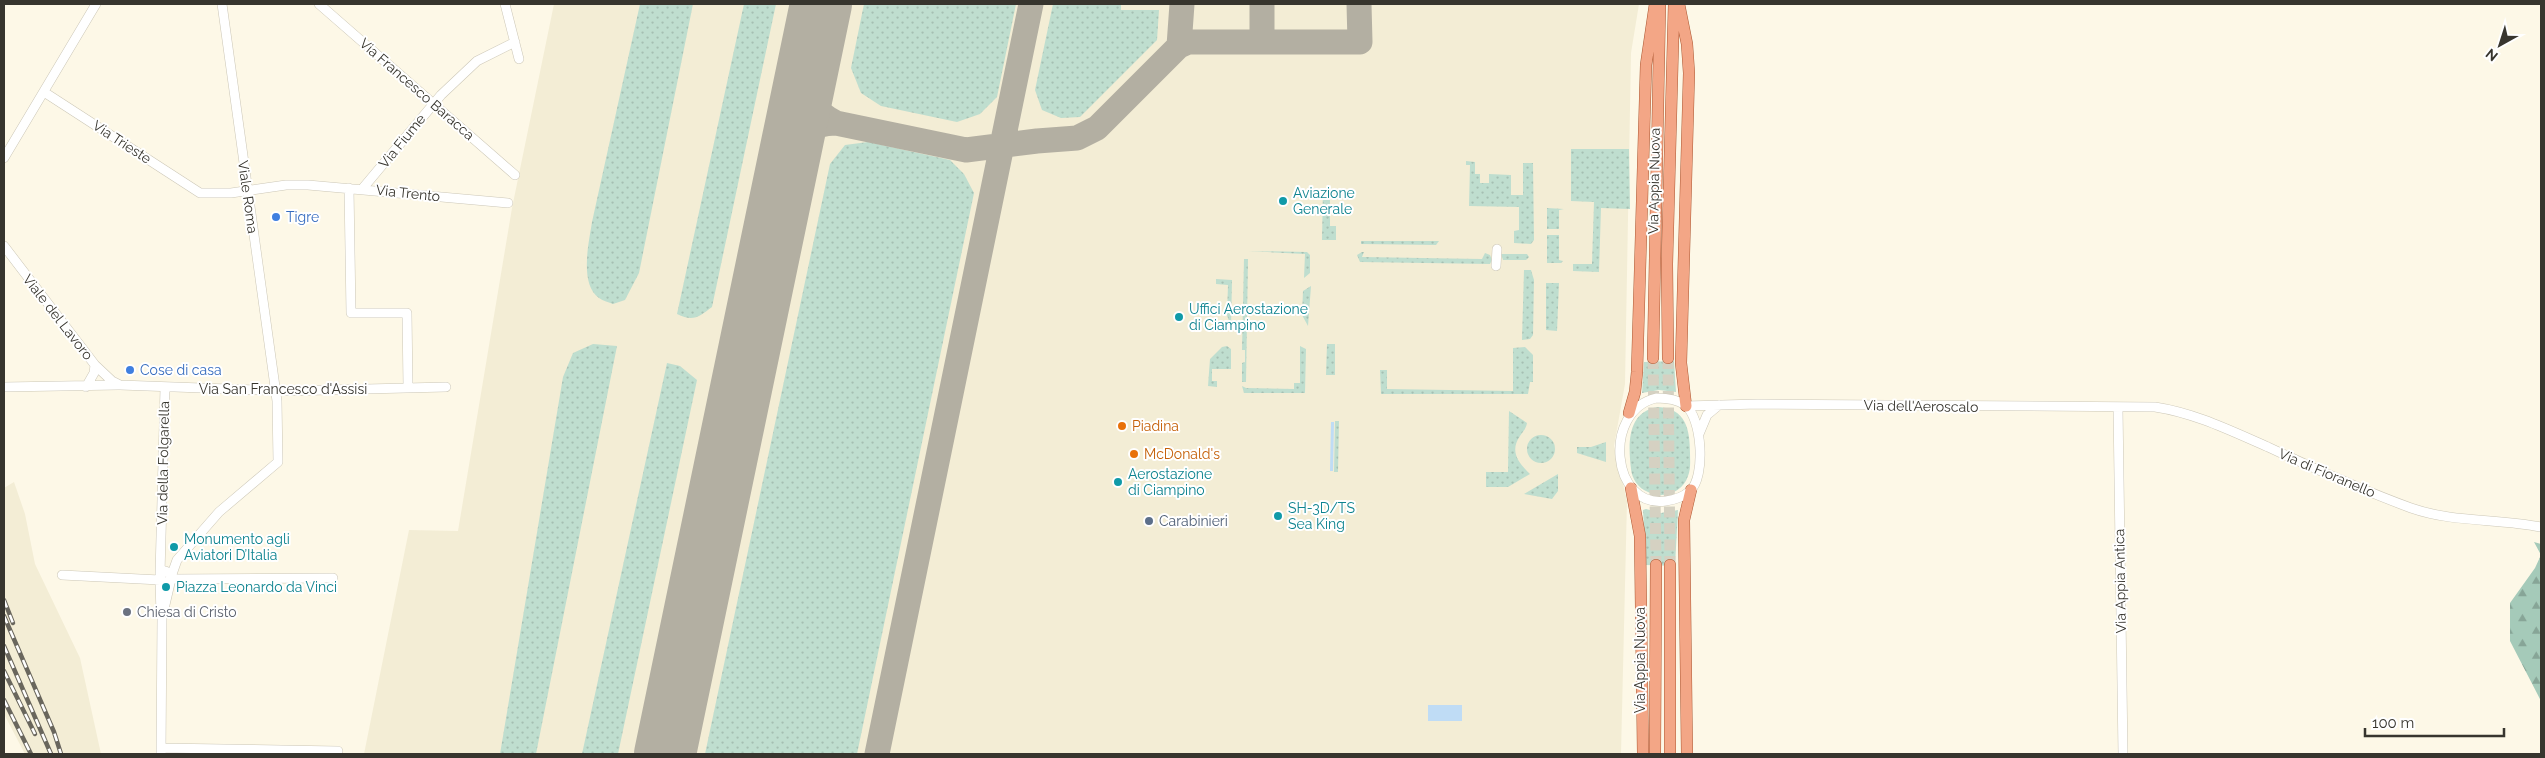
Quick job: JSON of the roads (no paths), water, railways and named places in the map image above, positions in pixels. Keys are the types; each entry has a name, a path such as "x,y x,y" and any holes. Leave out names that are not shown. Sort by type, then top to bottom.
{"main road":[{"path":"1630,414 1637,372 1646,56 1655,4"},
{"name":"Via Appia Nuova","path":"1653,358 1660,4"},
{"name":"Via Appia Nuova","path":"1668,358 1667,235 1674,4"},
{"path":"1679,4 1689,65 1682,363 1686,406"},
{"path":"1631,488 1640,536 1643,754"},
{"path":"1687,754 1684,520 1691,490"},
{"name":"Via Appia Nuova","path":"1655,754 1656,565"},
{"path":"1670,565 1670,754"}],"street":[{"path":"4,158 96,4"},
{"name":"Viale Roma","path":"177,560 218,512 278,462 276,391 222,4"},
{"name":"Via Francesco Baracca","path":"319,4 434,102 515,175"},
{"path":"505,4 519,59"},
{"name":"Via Fiume","path":"363,188 434,102 477,62 514,42"},
{"name":"Via Trieste","path":"44,92 200,193"},
{"name":"Via Trento","path":"200,193 286,185 308,185 363,188 508,203"},
{"path":"349,188 351,313 407,313 408,387"},
{"name":"Viale del Lavoro","path":"4,246 95,365"},
{"path":"1496,266 1497,249"},
{"path":"95,365 112,381 120,385"},
{"path":"86,387 94,373 95,365"},
{"name":"Via San Francesco d'Assisi","path":"4,387 120,385 276,391 446,387"},
{"name":"Via della Folgarella","path":"161,556 165,388"},
{"path":"1656,398 1671,399 1686,406 1696,422 1698,434 1699,472 1691,490 1675,499 1659,502 1641,496 1631,488 1623,473 1622,434 1630,414 1641,404 1656,398"},
{"path":"1698,434 1707,414 1723,404"},
{"name":"Via dell'Aeroscalo","path":"1686,406 1723,404 2118,408"},
{"name":"Via di Fioranello","path":"2118,408 2154,406 2198,416 2337,478 2437,516 2468,521 2521,523 2541,527"},
{"name":"Via Appia Antica","path":"2118,408 2123,754"},
{"path":"162,618 177,560 169,561 161,556 161,751 338,751"},
{"path":"62,575 128,579 160,577"},
{"path":"160,577 165,583 171,578 205,580 333,578"}],"water":[{"path":"1331,422 1334,422 1333,471 1330,471"},
{"path":"1428,705 1462,705 1462,721 1428,721"}],"tunnel":[{"path":"1653,358 1656,565"},
{"path":"1668,358 1670,565"}],"railway":[{"path":"4,600 13,623"},
{"path":"4,616 54,732 61,754"},
{"path":"4,646 51,754"},
{"path":"4,671 35,734"},
{"path":"4,700 31,754"}],"place":[{"name":"Aviazione Generale","path":"1283,201"},
{"name":"Tigre","path":"276,217"},
{"name":"Uffici Aerostazione di Ciampino","path":"1179,317"},
{"name":"Cose di casa","path":"130,370"},
{"name":"Piadina","path":"1122,426"},
{"name":"McDonald's","path":"1134,454"},
{"name":"Aerostazione di Ciampino","path":"1118,482"},
{"name":"SH-3D/TS Sea King","path":"1278,516"},
{"name":"Carabinieri","path":"1149,521"},
{"name":"Monumento agli Aviatori D’Italia","path":"174,547"},
{"name":"Piazza Leonardo da Vinci","path":"166,587"},
{"name":"Chiesa di Cristo","path":"127,612"}]}
